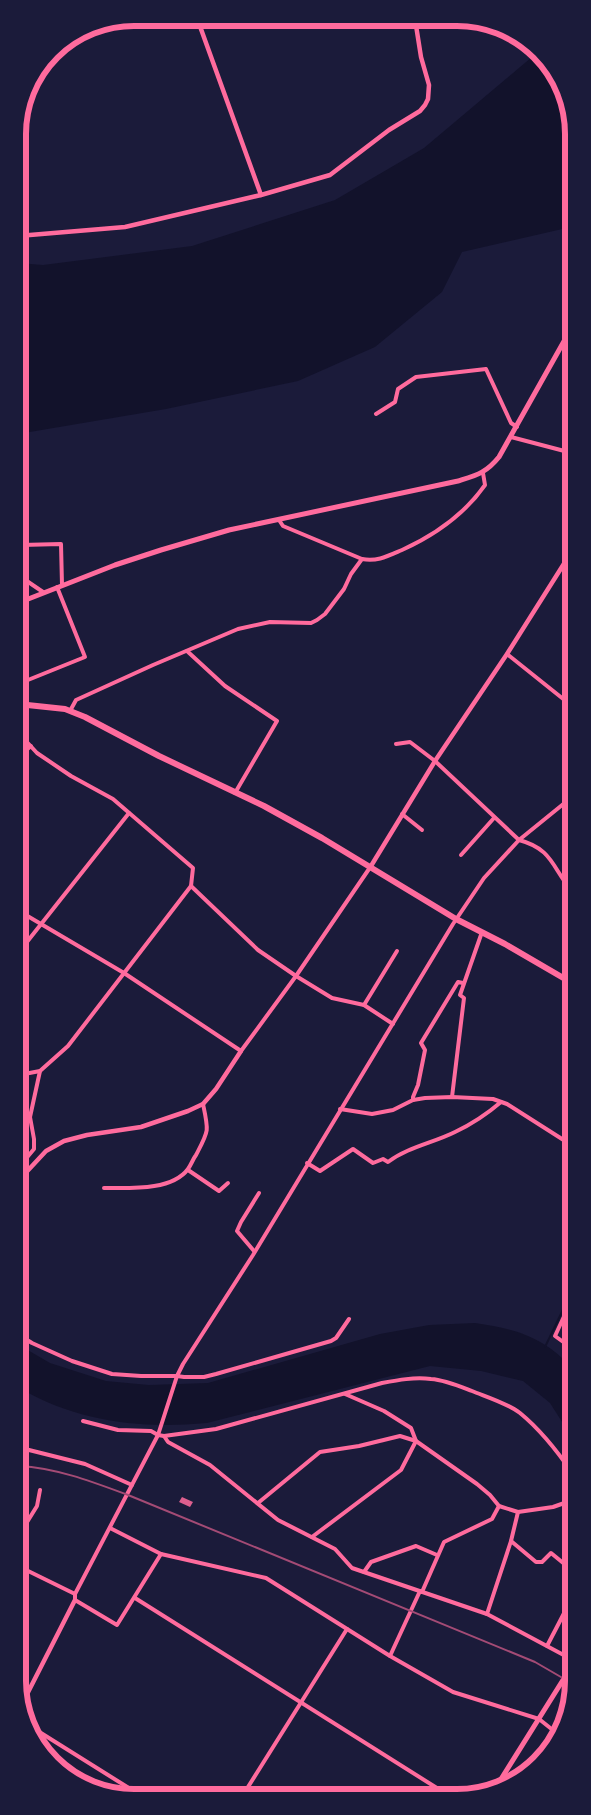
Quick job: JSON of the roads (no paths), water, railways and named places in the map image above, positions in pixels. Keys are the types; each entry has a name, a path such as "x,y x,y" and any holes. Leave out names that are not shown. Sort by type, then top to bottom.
{"highway":[{"path":"26,705 47,706 70,711 281,815 371,866 456,920 505,944 565,979"}],"main road":[{"path":"26,599 161,550 229,530 458,481 483,473 499,457 565,340"},
{"path":"501,1780 565,1677"}],"street":[{"path":"199,26 261,195"},
{"path":"26,235 125,227 261,195 330,175 425,105 428,99 429,85 421,57 416,26"},
{"path":"376,414 395,402 398,389 416,377 486,368 511,422 517,427"},
{"path":"511,436 565,451"},
{"path":"279,520 283,526 362,559 370,560 388,556 422,541 442,528 469,506 485,484 483,473"},
{"path":"26,545 61,544 60,586 85,657 26,681"},
{"path":"70,711 76,700 238,630 270,622 311,623 317,620 325,614 344,589 351,574 362,559"},
{"path":"26,1172 46,1151 64,1141 87,1135 141,1127 203,1104 216,1089 241,1051 296,976 371,866 435,761 565,562"},
{"path":"26,580 43,592"},
{"path":"187,651 225,686 277,721 235,793"},
{"path":"506,654 565,700"},
{"path":"26,740 38,753 71,776 113,799 193,868 191,886 68,1046 40,1071 26,1074"},
{"path":"396,744 410,742 435,761 494,818 520,840 543,850 565,883"},
{"path":"26,750 31,746"},
{"path":"27,1694 75,1600 75,1594 158,1436 177,1376 253,1255 456,920 484,878 520,840 565,803"},
{"path":"26,943 129,813"},
{"path":"402,814 422,830"},
{"path":"461,856 494,818"},
{"path":"191,886 258,950 296,976 332,998 364,1005 393,1024"},
{"path":"26,915 124,973 241,1051"},
{"path":"452,1097 464,998 460,995 482,932"},
{"path":"364,1005 397,951"},
{"path":"413,1100 425,1050 421,1043 458,982 463,983"},
{"path":"26,1159 34,1149 30,1117 40,1071"},
{"path":"340,1109 378,1113 393,1110 413,1100 452,1097 493,1099 565,1141"},
{"path":"307,1163 320,1171 353,1149 373,1163 383,1159 388,1162 398,1154 454,1132 485,1116 501,1102"},
{"path":"104,1188 142,1188 165,1184 188,1170 207,1133 208,1124 203,1104"},
{"path":"188,1170 219,1190 228,1183"},
{"path":"254,1251 238,1231 241,1222 259,1193"},
{"path":"565,1314 555,1336 565,1343"},
{"path":"26,1338 72,1361 112,1374 204,1377 331,1341 336,1338 349,1319"},
{"path":"83,1422 118,1430 151,1432 158,1436 164,1436 216,1429 382,1383 405,1379 434,1379 449,1382 511,1407 520,1413 555,1448 565,1462"},
{"path":"312,1537 401,1470 416,1441 411,1428 384,1411 345,1394"},
{"path":"164,1436 168,1442 210,1465 278,1520 339,1552 352,1568 486,1614 565,1655"},
{"path":"258,1502 320,1452 359,1446 400,1436 416,1441 477,1484 499,1506 518,1512 553,1507 565,1503"},
{"path":"26,1449 86,1464 132,1485"},
{"path":"26,1524 37,1506 40,1490"},
{"path":"390,1656 444,1542 492,1519 499,1506"},
{"path":"486,1614 511,1542 518,1512"},
{"path":"110,1528 161,1554 266,1578 390,1656 453,1692 539,1719 553,1730"},
{"path":"511,1542 536,1562 542,1562 552,1552 565,1564"},
{"path":"364,1572 371,1562 416,1546 437,1555"},
{"path":"75,1600 117,1625 161,1554"},
{"path":"26,1570 75,1594"},
{"path":"135,1598 438,1789"},
{"path":"547,1646 565,1611"},
{"path":"247,1789 347,1629"},
{"path":"38,1731 130,1789"}],"waterway":[{"path":"545,1347 565,1306"}],"railway":[{"path":"26,1466 61,1473 128,1495 535,1662 565,1679"}]}
